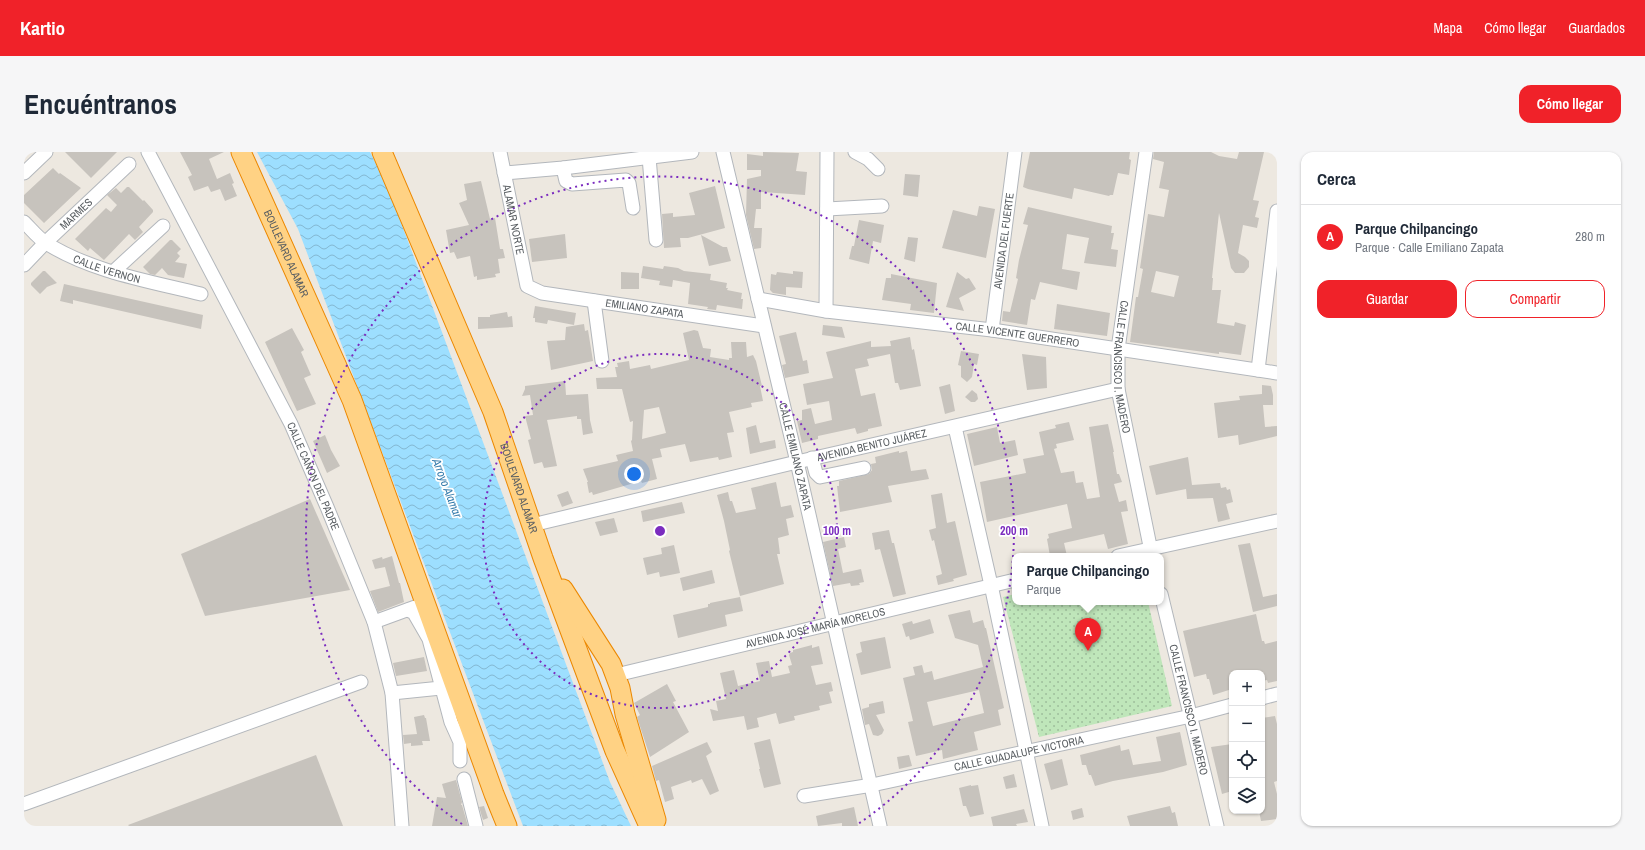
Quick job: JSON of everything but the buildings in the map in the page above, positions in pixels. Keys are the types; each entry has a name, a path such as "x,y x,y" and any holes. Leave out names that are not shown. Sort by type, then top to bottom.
{"highway":[{"name":"BOULEVARD ALAMAR","path":"241,152 352,400 417,606 507,826"},
{"name":"BOULEVARD ALAMAR","path":"382,152 493,412 543,558 615,751 649,826"},
{"path":"543,558 616,675 625,714 657,826"}],"street":[{"path":"24,173 46,152"},
{"name":"CALLE CAÑON DEL PADRE","path":"148,152 291,424 374,622 392,693 402,826"},
{"name":"ALAMAR NORTE","path":"500,152 527,286"},
{"path":"504,174 563,168 631,155 649,157 692,152"},
{"name":"CALLE EMILIANO ZAPATA","path":"723,152 797,462 872,784 880,826"},
{"path":"826,311 827,152"},
{"path":"855,152 868,159 878,169"},
{"name":"AVENIDA DEL FUERTE","path":"992,330 1015,152"},
{"name":"CALLE FRANCISCO I. MADERO","path":"1146,152 1118,349 1118,389 1151,552"},
{"path":"649,157 656,240"},
{"name":"MARMES","path":"24,265 45,243 129,164"},
{"path":"563,168 566,181 572,184 626,180 629,183 633,208"},
{"path":"827,208 882,206"},
{"path":"1258,370 1277,211"},
{"name":"CALLE VERNON","path":"24,222 45,243 73,257 113,272 201,294"},
{"path":"113,272 163,226"},
{"name":"EMILIANO ZAPATA","path":"527,286 542,293 764,326"},
{"name":"CALLE VICENTE GUERRERO","path":"758,299 826,311 992,330 1277,373"},
{"path":"594,301 602,361"},
{"name":"AVENIDA BENITO JUÁREZ","path":"532,525 812,458 955,427 1118,389"},
{"path":"955,427 991,585 1042,826"},
{"path":"812,458 816,473 820,476 864,468"},
{"path":"1151,552 1277,521"},
{"name":"AVENIDA JOSÉ MARÍA MORELOS","path":"616,675 1012,581"},
{"name":"CALLE FRANCISCO I. MADERO","path":"1164,605 1217,826"},
{"path":"374,622 417,606"},
{"path":"417,606 414,613 429,639 451,722 460,742 460,761"},
{"path":"24,804 361,682"},
{"path":"392,693 441,688"},
{"path":"1265,697 1277,694"},
{"name":"CALLE GUADALUPE VICTORIA","path":"804,796 872,784 1229,707"},
{"path":"464,779 476,826"}],"green space":[{"path":"1012,595 1012,605 1149,605 1172,706 1039,737 1003,597"}],"water":[{"name":"Arroyo Alamar","path":"257,152 370,152 387,185 610,782 631,826 523,826 298,229"}],"place":[{"name":"Parque Chilpancingo","path":"1088,651"}]}
